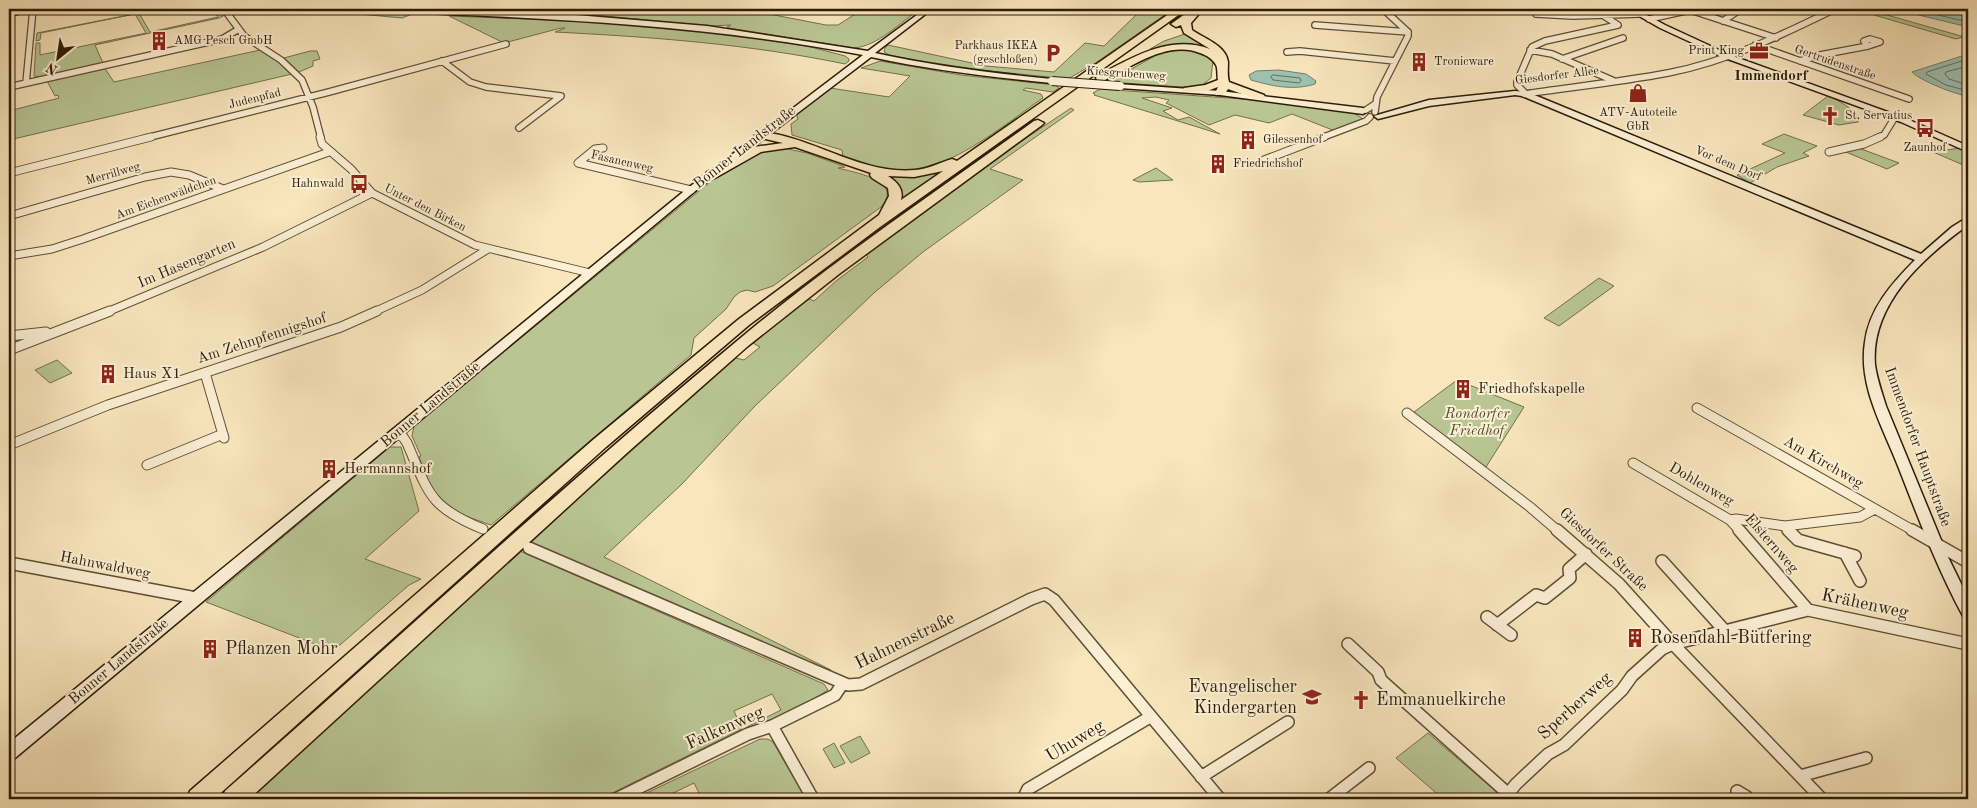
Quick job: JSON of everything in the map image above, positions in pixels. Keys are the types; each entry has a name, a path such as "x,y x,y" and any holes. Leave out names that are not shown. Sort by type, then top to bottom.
{"highway":[{"path":"198,799 608,437 744,322 875,224 1182,9"},
{"path":"232,799 622,448 743,342 834,271 1197,9"},
{"path":"1197,9 1186,23 1188,31 1220,54 1221,80"},
{"path":"1101,78 1144,54 1173,47 1192,48 1209,52 1217,57 1221,80"},
{"path":"1188,90 1207,88 1221,80"},
{"path":"1221,80 1260,97"},
{"path":"778,122 778,132 789,143 874,174 894,185 897,193 896,200 875,224"},
{"path":"761,134 875,171 894,175 913,175 946,166 1002,135"},
{"path":"711,175 758,149 789,143"}],"main road":[{"path":"9,14 34,9"},
{"name":"Kiesgrubenweg","path":"376,9 639,21 736,32 914,64"},
{"name":"Bonner Landstraße","path":"9,753 691,190 761,134 929,9"},
{"path":"1632,9 1723,56 1894,117 1968,149"},
{"name":"Kiesgrubenweg","path":"850,52 885,42"},
{"path":"885,42 881,52 893,59"},
{"path":"850,52 858,62"},
{"name":"Kiesgrubenweg","path":"867,55 880,59 981,74 1052,81 1188,90"},
{"name":"Kiesgrubenweg","path":"850,68 880,59"},
{"name":"Giesdorfer Allee","path":"1370,112 1392,113 1429,103 1524,93"},
{"name":"Vor dem Dorf","path":"1524,93 1923,259"},
{"path":"1260,97 1370,112"},
{"name":"Immendorfer Hauptstraße","path":"1968,220 1950,233 1923,259 1896,287 1880,310 1874,325 1870,362 1874,386 1885,415 1953,585 1968,612"}],"street":[{"path":"26,83 34,9"},
{"name":"Unter den Birken","path":"224,9 239,30 252,42 281,60 306,85 316,115 320,139 329,152 351,169 372,193 464,240 488,249 590,273"},
{"path":"1383,9 1408,32"},
{"path":"1562,9 1574,16"},
{"path":"1606,9 1618,15"},
{"path":"1723,20 1741,9"},
{"name":"Giesdorfer Allee","path":"1524,93 1615,82 1669,73 1776,38 1835,9"},
{"path":"1649,19 1690,10 1776,38"},
{"path":"1536,14 1574,16 1640,14"},
{"path":"1524,93 1517,85 1517,82 1530,50 1534,46 1545,41 1618,25 1604,16"},
{"path":"1315,25 1408,32"},
{"path":"9,87 222,39 239,30"},
{"path":"1370,112 1408,36 1408,32"},
{"path":"1562,58 1623,38"},
{"name":"Judenpfad","path":"9,173 309,97 506,44"},
{"name":"Gertrudenstraße","path":"1755,45 1909,99"},
{"path":"1800,61 1812,56 1868,46"},
{"path":"1530,50 1562,58 1615,82"},
{"path":"1287,52 1300,51 1395,61"},
{"path":"442,61 472,83 491,88 561,96 519,128"},
{"name":"Giesdorfer Allee","path":"1264,160 1366,121 1370,112"},
{"path":"1829,152 1864,144 1884,135 1894,117"},
{"name":"Fasanenweg","path":"603,148 595,149 578,163 691,190"},
{"name":"Am Eichenwäldchen","path":"9,256 68,244 329,152"},
{"name":"Merrillweg","path":"9,216 145,177 172,172 189,175 223,190"},
{"name":"Im Hasengarten","path":"9,350 277,241 372,193"},
{"name":"Am Zehnpfennigshof","path":"9,445 108,405 341,327 422,290 488,249"},
{"path":"9,336 58,331"},
{"path":"147,465 223,436 204,373"},
{"name":"Am Kirchweg","path":"1696,408 1873,510 1968,562"},
{"name":"Giesdorfer Straße","path":"1407,413 1530,506 1619,584 1822,799"},
{"path":"396,434 403,437 407,443 431,495 440,506 453,515 483,529"},
{"name":"Dohlenweg","path":"1633,464 1730,520 1736,519 1785,526 1860,517 1873,510"},
{"name":"Elsternweg","path":"1730,520 1808,610"},
{"path":"1785,526 1794,538 1798,540 1850,555 1860,581"},
{"name":"Hahnenstraße","path":"529,548 843,683 854,685 861,684 1044,594 1054,600 1220,799"},
{"path":"1497,625 1536,595 1545,598 1570,578 1569,569 1586,554"},
{"path":"1662,561 1725,631"},
{"name":"Hahnwaldweg","path":"9,563 196,598"},
{"name":"Krähenweg","path":"1674,644 1808,610 1968,644"},
{"path":"1487,617 1511,635"},
{"path":"1348,644 1378,672 1381,680 1509,798"},
{"name":"Sperberweg","path":"1509,798 1516,784 1548,754 1564,745 1622,690 1638,670 1662,649 1674,644"},
{"name":"Falkenweg","path":"616,799 748,734 772,726 835,695 843,683"},
{"name":"Uhuweg","path":"1023,799 1028,789 1150,717"},
{"path":"1200,777 1288,722"},
{"path":"772,726 813,799"},
{"path":"1800,776 1866,758"},
{"path":"1330,799 1369,768"}],"green space":[{"path":"212,9 222,9 225,15 219,18 95,45 103,63 44,77 34,76 36,43 40,43 40,55 146,33 135,14 41,33 40,40 36,41 37,33 139,13 150,32 218,17"},
{"path":"306,9 336,9 410,15 402,18"},
{"path":"409,9 743,9 826,25 838,25 863,9 920,9 889,33 872,43 854,48 727,27 731,25 710,26 594,15"},
{"path":"1150,9 1173,9 1097,62 1068,79 941,66 889,55 884,52 888,45 986,66 1054,72 1085,43 1104,46 1138,13"},
{"path":"1880,13 1963,37 1956,39 1874,15"},
{"path":"449,16 636,23 734,34 807,46 845,56 849,61 845,64 773,51 700,42 555,32 565,28 504,43"},
{"path":"1185,34 1211,50 1180,45 1150,49 1164,41"},
{"path":"260,50 271,56 292,74 9,140 9,111 59,98 58,95 55,96 47,81 104,67 114,82"},
{"path":"1162,50 1189,50 1207,56 1213,60 1211,78 1201,86 1183,87 1108,82 1153,57 1150,55"},
{"path":"317,51 320,59 313,61 313,66 299,72 284,58"},
{"path":"880,61 961,75 1055,85 1059,88 1053,92 1026,88 1023,90 1041,94 1043,98 973,146 934,165 914,170 895,171 868,166 843,157 842,150 792,135 791,124 798,119 796,113 830,88 889,97 910,76 861,68"},
{"path":"1100,89 1257,100 1354,113 1363,119 1361,122 1335,131 1292,114 1269,123 1235,115 1209,125 1166,103 1169,100 1156,97 1142,98 1172,108 1163,111 1178,120 1189,117 1220,134 1094,95 1093,93"},
{"path":"1828,96 1852,110 1859,117 1858,122 1839,125 1803,115"},
{"path":"1071,108 1074,110 990,169 1023,180 923,252 875,292 754,407 682,484 604,557 831,670 827,672 528,543 736,358 744,360 760,347 753,343 803,302 809,299 814,301 836,281 868,257 865,254 1014,146"},
{"path":"1784,134 1817,146 1803,153 1809,156 1777,167 1750,183 1737,175 1785,153 1762,144"},
{"path":"1856,147 1899,163 1887,169 1841,150"},
{"path":"783,148 807,153 845,167 838,168 875,180 883,185 887,191 887,198 881,207 773,286 755,292 747,290 740,292 726,309 694,338 691,355 491,525 471,518 446,505 437,496 419,457 421,456 412,436 414,426 716,177 753,153"},
{"path":"1960,148 1968,151 1968,167 1933,152"},
{"path":"957,161 895,205 884,176 906,176"},
{"path":"1156,168 1173,180 1139,182 1133,180"},
{"path":"1599,278 1614,286 1559,326 1544,318"},
{"path":"57,360 72,373 50,383 35,370"},
{"name":"Rondorfer Friedhof","path":"1457,380 1524,407 1486,467 1414,415 1414,412"},
{"path":"390,447 401,447 419,511 365,559 421,579 409,585 333,651 206,602"},
{"path":"520,551 824,684 828,690 793,712 749,729 747,727 781,710 772,694 734,711 742,729 600,799 249,799"},
{"path":"1428,733 1499,794 1492,799 1443,799 1396,758"},
{"path":"860,736 870,753 851,763 840,746"},
{"path":"760,739 768,739 773,742 806,799 702,799 694,783 661,799 634,799"},
{"path":"834,743 845,763 834,768 823,749"}],"water":[{"path":"1894,9 1968,9 1968,27"},
{"path":"1968,54 1968,96 1938,87 1912,72"},
{"path":"1279,70 1306,74 1316,81 1315,84 1283,87 1251,80 1249,75 1256,71"}],"place":[{"name":"AMG Pesch GmbH","path":"159,41"},
{"name":"Print King","path":"1759,51"},
{"name":"Parkhaus IKEA (geschloßen)","path":"1053,53"},
{"name":"Tronicware","path":"1419,62"},
{"name":"ATV-Autoteile GbR","path":"1638,93"},
{"name":"St. Servatius","path":"1830,116"},
{"name":"Zaunhof","path":"1925,128"},
{"name":"Gilessenhof","path":"1248,140"},
{"name":"Friedrichshof","path":"1218,164"},
{"name":"Hahnwald","path":"359,184"},
{"name":"Haus X1","path":"108,374"},
{"name":"Friedhofskapelle","path":"1463,389"},
{"name":"Hermannshof","path":"329,469"},
{"name":"Rosendahl-Bütfering","path":"1635,638"},
{"name":"Pflanzen Mohr","path":"210,649"},
{"name":"Evangelischer Kindergarten","path":"1312,697"},
{"name":"Emmanuelkirche","path":"1361,700"}],"district":[{"name":"Immendorf","path":"1771,76"}]}
